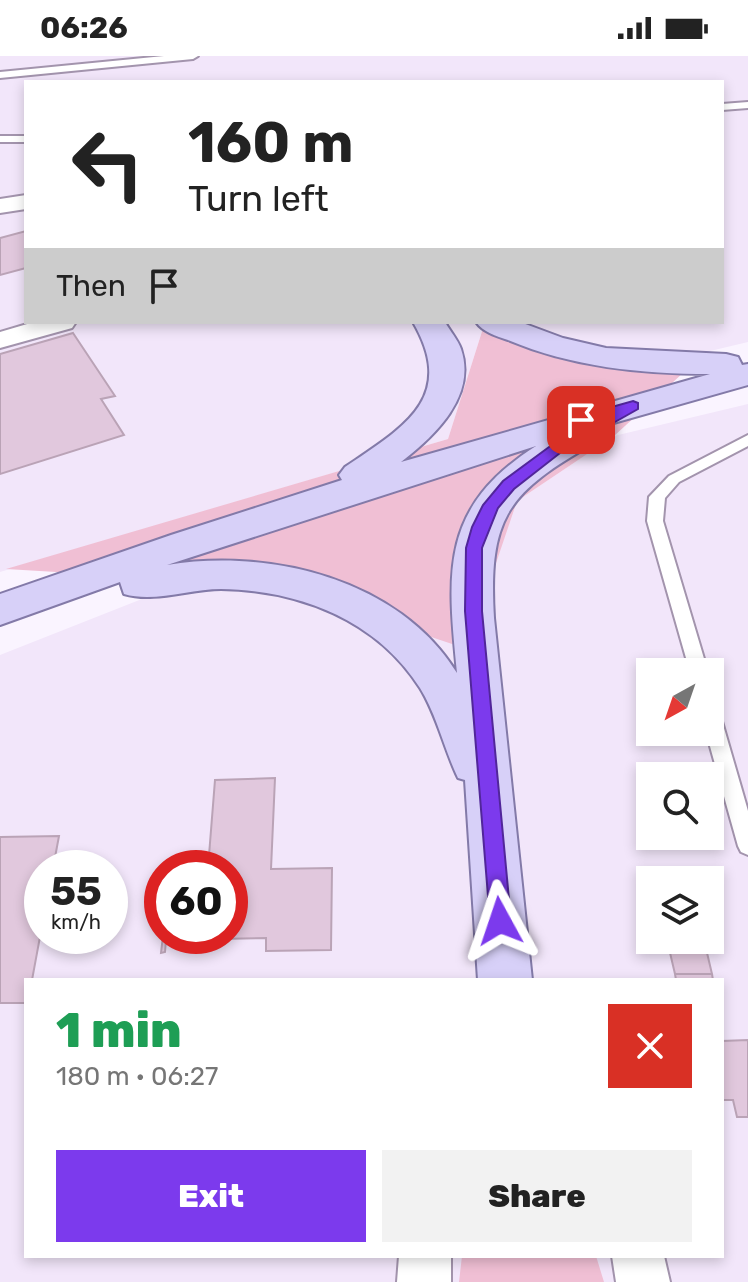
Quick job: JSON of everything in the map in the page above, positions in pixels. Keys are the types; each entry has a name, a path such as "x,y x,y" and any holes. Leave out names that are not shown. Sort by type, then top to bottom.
{"main road":[{"path":"321,499 416,433 434,412 445,390 449,372 441,338 430,324"},
{"path":"497,324 567,350 617,361 673,365 748,364"},
{"path":"7,607 321,499 748,374"},
{"path":"505,978 474,611 474,548 480,527 500,495 531,467 554,450 633,406"},
{"path":"7,607 166,578 223,574 279,579 341,598 395,631 435,676 491,803"}],"street":[{"path":"0,206 24,202"},
{"path":"0,340 56,324"},
{"path":"424,1282 425,1258"},
{"path":"638,1258 643,1282"}],"lane":[{"path":"0,75 193,56"},
{"path":"724,107 748,105"},
{"path":"0,139 24,139"},
{"path":"695,658 655,521 657,497 674,479 748,440"},
{"path":"720,746 747,841"}],"shaded area":[{"path":"0,56 748,56 748,342 706,352 644,353 566,342 516,324 724,324 724,80 24,80 24,324 484,324 448,439 0,572"},
{"path":"484,324 566,342 644,353 706,352 614,436 517,501 467,649 315,598 190,580 6,569 448,439"},
{"path":"748,404 748,1282 0,1282 0,655 190,580 517,501 614,436"},
{"path":"462,1258 597,1258 604,1282 459,1282"}],"building":[{"path":"24,232 24,269 0,275 0,238"},
{"path":"73,333 115,396 101,399 124,435 0,474 0,354"},
{"path":"275,778 271,869 332,868 331,950 266,951 266,938 248,938 248,850 209,850 215,780"},
{"path":"59,836 56,850 24,850 24,954 37,954 32,978 24,978 24,1003 0,1003 0,837"},
{"path":"670,954 707,954 712,974 675,974"},
{"path":"675,974 712,974 713,978 676,978"},
{"path":"748,1040 748,1117 737,1117 733,1100 724,1100 724,1041"}],"route":[{"path":"500,921 474,611 474,548 491,505 508,485 554,450 633,406 581,420"}]}
